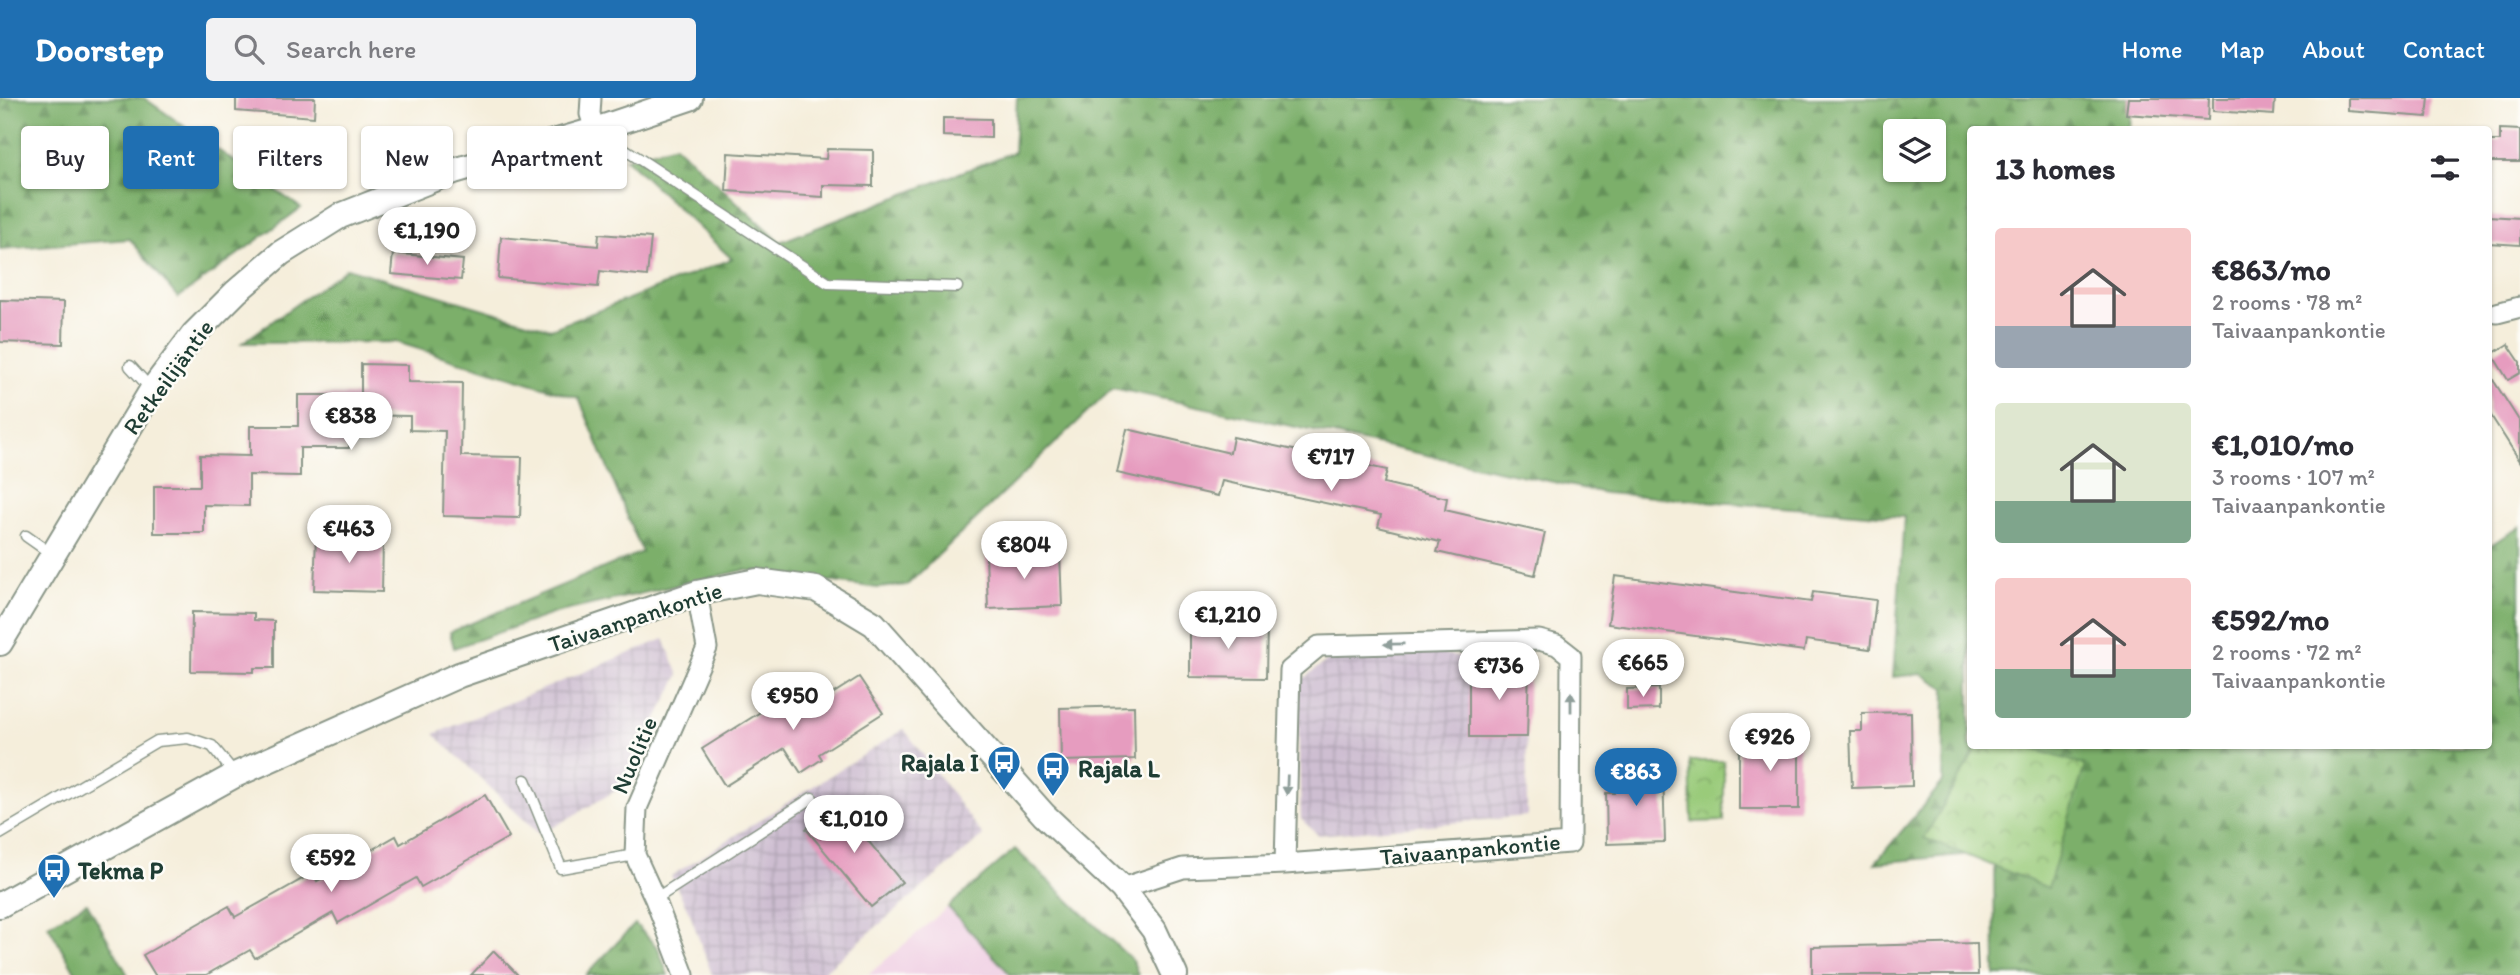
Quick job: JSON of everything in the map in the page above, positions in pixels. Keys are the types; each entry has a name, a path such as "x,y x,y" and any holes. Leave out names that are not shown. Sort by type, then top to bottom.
{"street":[{"path":"591,98 590,114 594,126"},
{"name":"Retkeilijäntie","path":"607,126 690,98"},
{"name":"Retkeilijäntie","path":"0,643 152,390 194,334 236,292 281,253 340,216 467,167"},
{"path":"2497,313 2520,307"},
{"name":"Taivaanpankontie","path":"0,905 235,775 460,676 697,593 757,582 816,589 874,624 1044,815 1122,888 1184,867 1285,864 1570,844 1571,656 1557,645 1539,640 1319,646 1290,670 1285,864"},
{"name":"Nuolitie","path":"684,975 635,855 637,808 706,648 697,593"},
{"path":"1122,888 1154,930 1175,975"}],"lane":[{"path":"627,148 828,284 957,287"},
{"path":"130,366 152,390"},
{"path":"26,536 53,555"},
{"path":"0,834 157,741 188,738 212,747 235,775"},
{"path":"526,780 561,868 635,855"},
{"path":"655,899 812,798"}],"shaded area":[{"path":"664,639 679,675 622,787 540,835 434,734"},
{"path":"1353,641 1526,666 1527,816 1318,835 1301,819 1297,683"},
{"path":"904,729 983,836 820,975 712,975 690,914 671,876"},
{"path":"948,907 1011,975 868,975"}],"green space":[{"path":"0,98 144,98 184,126 123,126 123,189 219,189 219,151 233,160 233,189 274,189 301,208 178,298 130,239 0,249"},
{"path":"1017,98 2131,98 2129,126 1967,126 1967,749 2492,749 2492,544 2520,526 2520,975 1995,975 1994,852 1875,863 1943,782 1945,688 1922,674 1893,677 1904,517 1605,493 1113,388 907,585 878,588 745,570 555,613 454,648 450,632 642,552 579,398 396,342 242,343 347,268 551,329 732,259 627,160 675,145 780,242 1014,152"},
{"path":"1976,749 2033,749 2085,765 2048,888 1924,838"},
{"path":"1690,761 1724,761 1724,821 1692,822"},
{"path":"1015,849 1133,961 1138,975 1011,975 948,907"},
{"path":"87,903 128,975 77,975 48,925"},
{"path":"635,924 658,948 668,975 586,975"}],"building":[{"path":"236,98 315,98 314,117 236,111"},
{"path":"2128,98 2209,98 2208,120 2126,114"},
{"path":"2213,98 2275,98 2274,115 2213,111"},
{"path":"2348,98 2429,98 2427,117 2348,111"},
{"path":"943,118 991,119 991,138 943,136"},
{"path":"2500,129 2520,130 2520,162 2492,162 2492,141 2500,141"},
{"path":"827,149 873,150 873,186 823,185 823,197 726,191 728,153 826,159"},
{"path":"2492,216 2520,218 2520,245 2492,243"},
{"path":"599,234 651,238 647,276 600,271 598,287 498,278 501,237 598,246"},
{"path":"393,253 463,260 461,280 391,274"},
{"path":"0,300 64,302 63,344 0,342"},
{"path":"2508,344 2520,362 2520,373 2508,380 2492,354"},
{"path":"361,364 408,365 408,382 462,383 461,456 522,457 520,518 443,516 445,431 410,430 410,416 349,415 349,448 300,448 300,476 249,475 249,506 204,505 204,533 154,533 154,486 200,486 200,455 250,456 250,426 298,426 298,395 361,395"},
{"path":"2492,378 2520,422 2520,461 2492,417"},
{"path":"1127,429 1230,453 1233,437 1387,470 1384,483 1447,498 1445,510 1545,533 1535,575 1437,552 1440,542 1378,527 1381,515 1222,481 1218,496 1117,473"},
{"path":"316,537 383,539 382,592 314,590"},
{"path":"1060,553 1062,606 988,609 986,555"},
{"path":"1615,576 1811,602 1813,592 1876,600 1870,649 1806,640 1804,651 1608,624"},
{"path":"192,612 254,613 254,620 274,621 274,668 254,668 254,672 191,671"},
{"path":"1190,624 1267,625 1266,678 1190,677"},
{"path":"1529,667 1527,737 1469,737 1469,669"},
{"path":"859,677 883,713 819,754 822,759 801,773 785,748 725,786 702,749 784,697 796,717"},
{"path":"1659,688 1659,709 1627,710 1627,689"},
{"path":"1134,706 1135,759 1061,761 1060,708"},
{"path":"1911,712 1912,786 1852,788 1850,731 1862,731 1862,713"},
{"path":"1799,734 1799,809 1739,809 1739,752 1749,752 1749,735"},
{"path":"1663,769 1665,842 1607,844 1606,793 1615,793 1614,770"},
{"path":"485,795 509,837 421,887 416,878 338,923 333,913 255,958 250,950 206,975 155,975 143,955 229,906 235,917 313,873 317,881 396,836 400,844"},
{"path":"837,803 902,882 871,907 806,829"},
{"path":"1977,943 1978,975 1812,975 1812,947"},
{"path":"494,951 518,975 471,975"}],"place":[{"name":"Rajala I","path":"1004,792"},
{"name":"Rajala L","path":"1053,798"},
{"name":"Tekma P","path":"54,900"}]}
